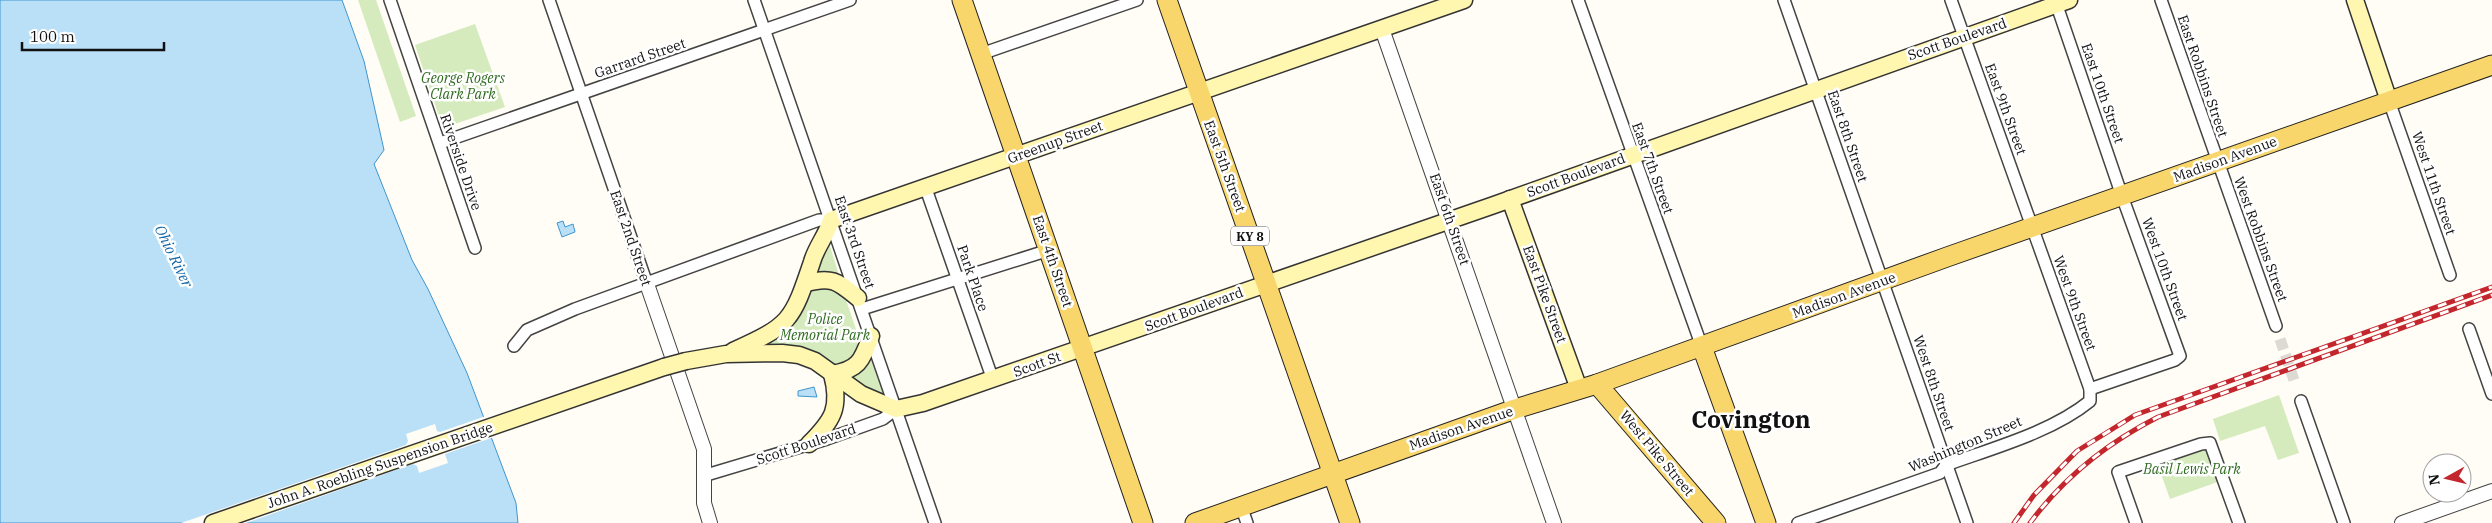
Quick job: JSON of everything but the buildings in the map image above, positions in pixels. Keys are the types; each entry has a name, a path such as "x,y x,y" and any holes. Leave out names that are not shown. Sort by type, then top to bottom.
{"main road":[{"name":"East 4th Street","path":"962,0 1143,523"},
{"name":"East 5th Street","path":"1167,0 1332,473"},
{"name":"Greenup Street","path":"831,220 1464,0"},
{"path":"2355,0 2390,101"},
{"name":"Scott Boulevard","path":"1082,347 1510,199 2060,1"},
{"name":"Madison Avenue","path":"1195,523 1244,515 1332,473 1515,409 1597,384 2492,65"},
{"name":"East Pike Street","path":"1510,199 1578,389"},
{"path":"726,354 776,330 788,319 806,283 812,260 831,220"},
{"path":"806,283 831,280 842,284 860,304"},
{"path":"832,374 855,367 862,360 871,336"},
{"name":"Scott St","path":"993,380 1082,347"},
{"path":"1702,347 1766,523"},
{"path":"726,354 782,353 799,355 815,361 861,394 896,409"},
{"name":"John A. Roebling Suspension Bridge","path":"213,523 664,367 726,354"},
{"path":"809,444 825,428 835,409 836,390 832,374"},
{"name":"Scott Boulevard","path":"896,409 993,380"},
{"name":"West Pike Street","path":"1597,384 1716,523"},
{"name":"KY 8","path":"1332,473 1350,523"}],"street":[{"name":"Riverside Drive","path":"390,0 474,248"},
{"name":"East 2nd Street","path":"549,0 704,449 704,503 710,523"},
{"name":"East 3rd Street","path":"754,0 935,523"},
{"name":"Garrard Street","path":"440,143 850,0"},
{"path":"981,54 1137,0"},
{"name":"East 7th Street","path":"1578,0 1702,347"},
{"name":"East 8th Street","path":"1784,0 1882,281"},
{"name":"East 9th Street","path":"1951,0 2032,228"},
{"name":"East Robbins Street","path":"2161,0 2217,162"},
{"name":"East 10th Street","path":"2060,1 2122,196"},
{"name":"East 6th Street","path":"1382,29 1554,523"},
{"name":"West 11th Street","path":"2390,101 2450,275"},
{"name":"West Robbins Street","path":"2217,162 2276,326"},
{"name":"Park Place","path":"925,186 993,380"},
{"name":"West 10th Street","path":"2090,388 2175,360 2180,353 2122,196"},
{"name":"Greenup Street","path":"514,346 527,330 575,309 819,220 831,220"},
{"name":"West 9th Street","path":"2032,228 2090,388"},
{"path":"860,304 958,280 1049,250"},
{"name":"West 8th Street","path":"1882,281 1967,523"},
{"path":"2469,329 2492,394"},
{"name":"Washington Street","path":"1798,523 1940,473 1946,465 2023,436 2067,416 2090,401 2090,388"},
{"path":"2301,401 2344,523"},
{"name":"Scott Boulevard","path":"703,476 883,419 896,409"},
{"path":"2136,523 2118,472 2201,444 2210,443 2238,523"},
{"path":"2402,523 2492,491"}],"green space":[{"path":"358,0 376,0 416,116 400,122"},
{"name":"George Rogers Clark Park","path":"475,24 505,107 443,128 415,45"},
{"path":"829,243 839,275 814,276 818,261"},
{"name":"Police Memorial Park","path":"829,285 845,297 858,335 857,358 839,365 757,348 783,333 812,290"},
{"path":"871,357 883,393 882,396 852,380 849,376"},
{"path":"2279,395 2299,453 2278,460 2265,426 2220,441 2213,419"},
{"name":"Basil Lewis Park","path":"2210,443 2223,480 2170,499 2156,460"}],"water":[{"name":"Ohio River","path":"0,0 342,0 364,61 384,150 374,164 412,260 428,289 467,373 516,503 518,523 0,523"},
{"path":"563,221 565,227 573,224 575,232 562,237 557,223"},
{"path":"814,387 817,397 798,396 798,391"}],"pier":[{"path":"486,416 494,437 445,454 448,463 419,473 417,466 413,464 246,523 181,523 406,445 408,441 406,434 435,424 437,431 440,432"}],"tunnel":[{"path":"2280,339 2294,380"}],"railway":[{"path":"2014,523 2034,495 2077,451 2135,415 2492,287"},
{"path":"2030,523 2057,491 2088,462 2121,438 2158,417 2492,295"}],"district":[{"name":"Covington","path":"1751,419"}]}
